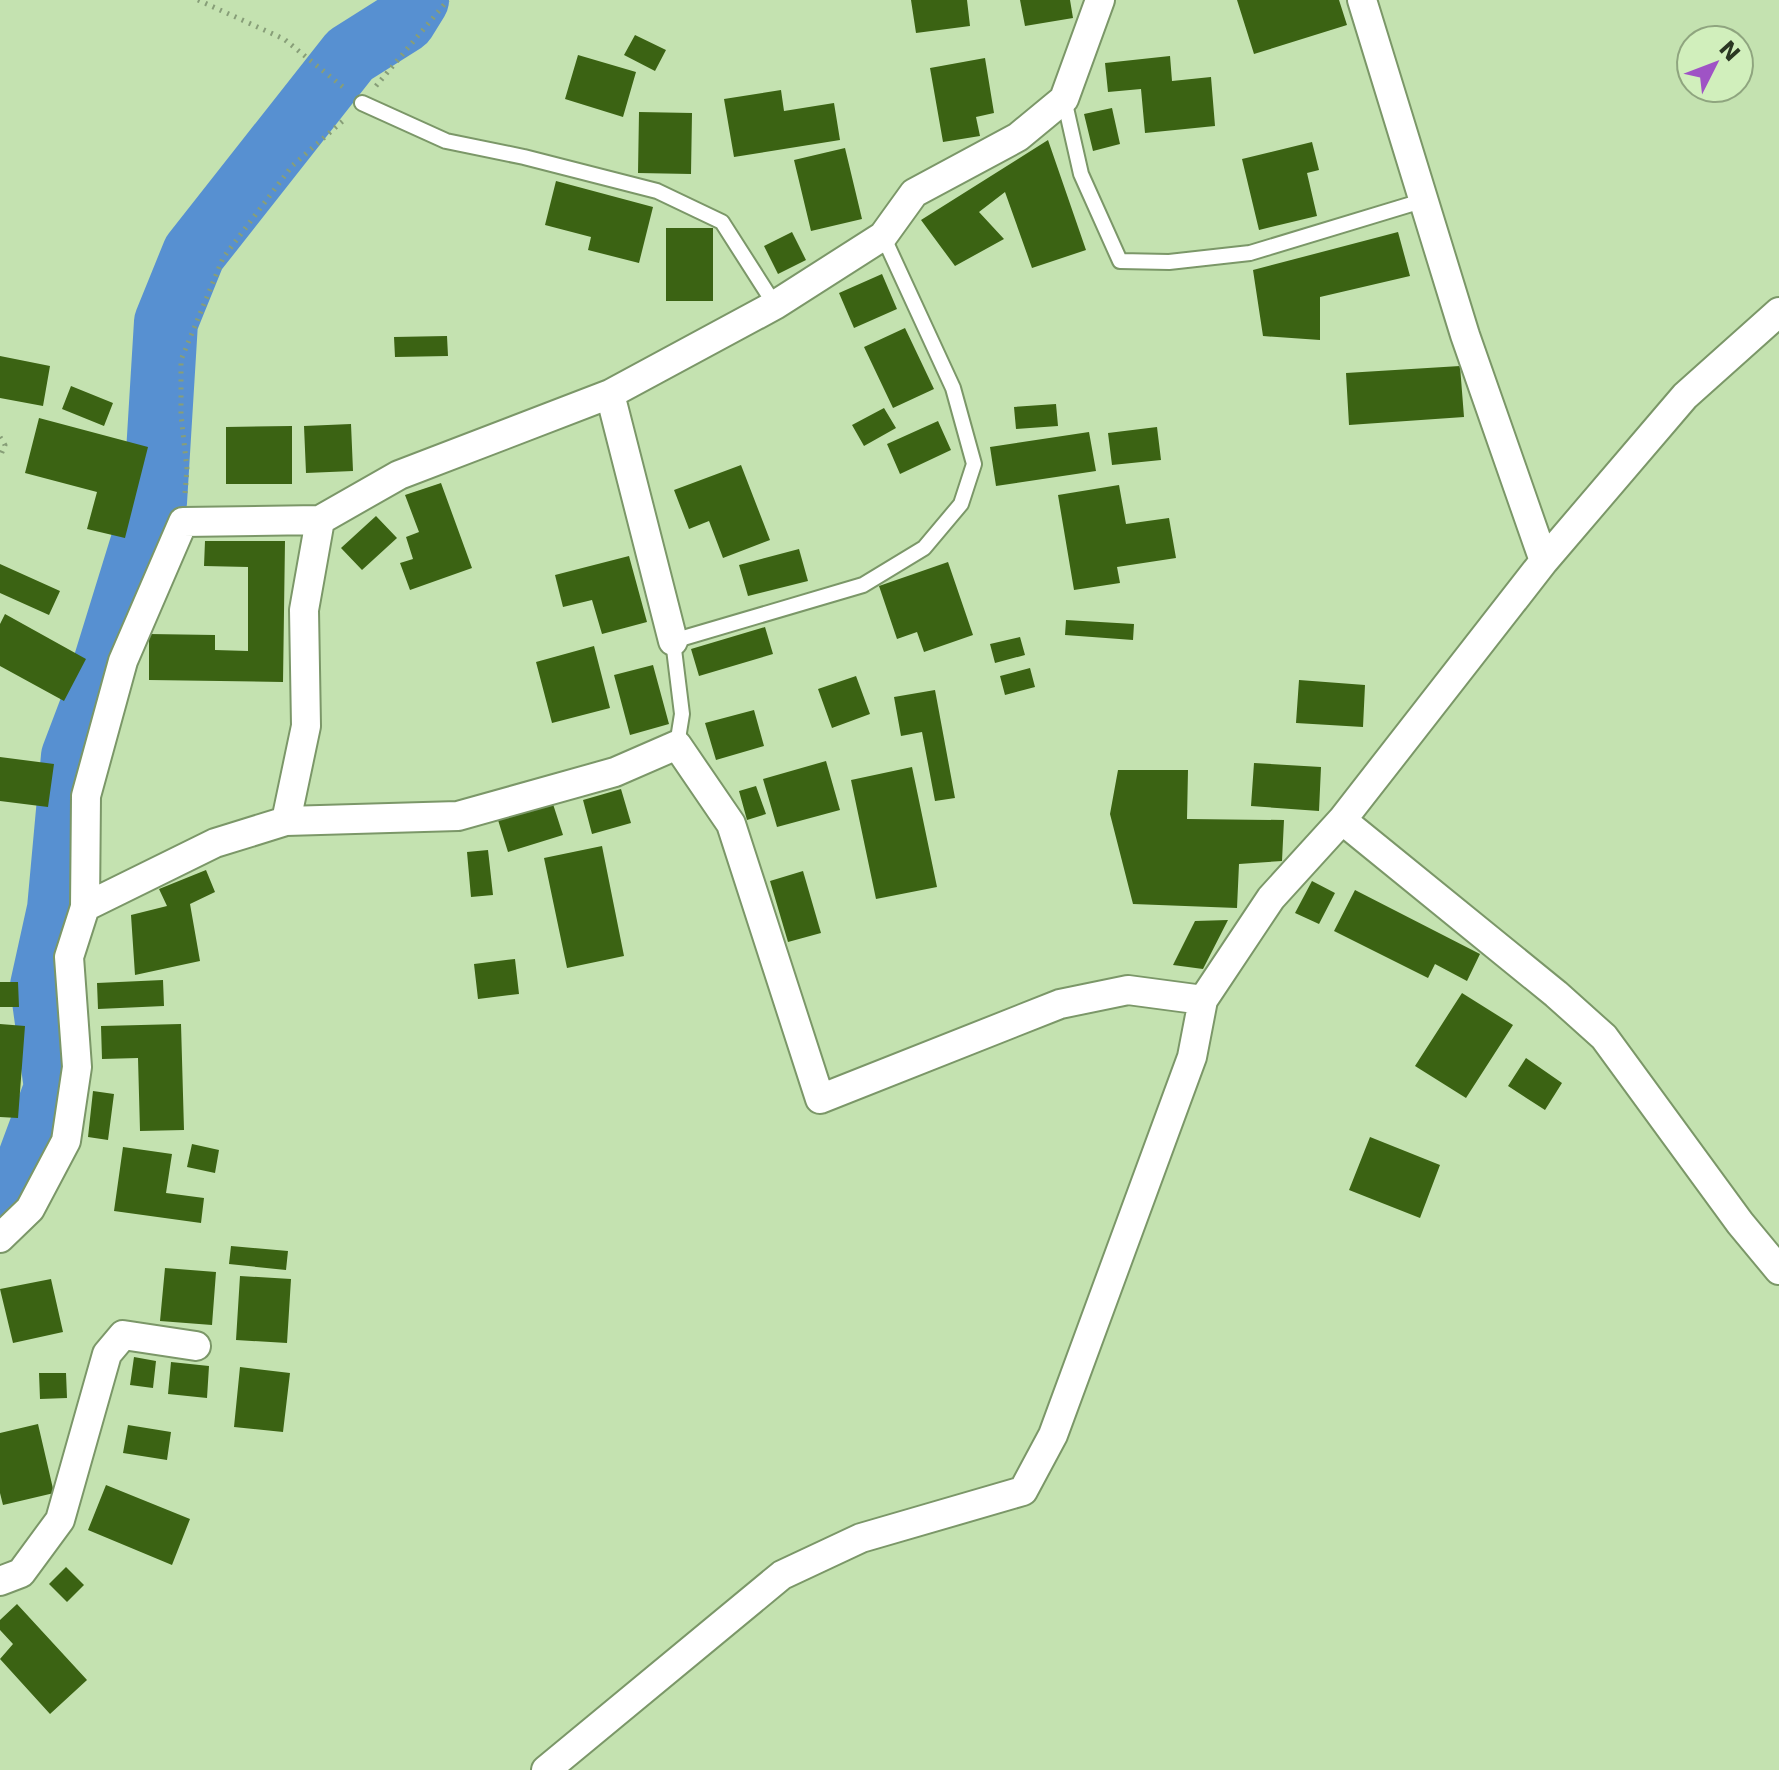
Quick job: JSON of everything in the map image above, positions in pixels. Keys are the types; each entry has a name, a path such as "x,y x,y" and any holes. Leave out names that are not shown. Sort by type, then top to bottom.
{"street":[{"path":"0,1238 30,1209 66,1141 77,1067 69,957 85,907 86,796 123,661 183,522 320,520 399,475 610,394 775,305 883,236 914,193 1018,137 1064,99 1100,0"},
{"path":"1362,0 1465,335 1544,561"},
{"path":"546,1770 782,1575 861,1538 1023,1491 1053,1435 1192,1057 1203,1000 1271,898 1342,820 1544,561 1685,396 1779,312"},
{"path":"610,394 673,641"},
{"path":"286,821 306,726 304,610 320,520"},
{"path":"85,907 215,843 286,821 458,816 615,772 677,745 731,824 820,1099 1060,1004 1128,990 1203,1000"},
{"path":"1342,820 1556,994 1604,1037 1740,1223 1779,1270"},
{"path":"0,1581 21,1573 60,1520 107,1354 115,1344 123,1335 196,1346"}],"lane":[{"path":"1064,99 1081,174 1120,261 1169,262 1250,253 1425,200"},
{"path":"362,103 446,141 524,157 657,191 722,222 775,305"},
{"path":"677,745 682,714 673,641 863,585 924,548 961,504 974,464 953,388 883,236"}],"path":[{"path":"198,0 284,39 319,68"},
{"path":"183,522 187,469 181,415 181,360 223,258 292,166 362,103 448,0"},
{"path":"0,437 5,445 0,457"}],"building":[{"path":"911,0 967,0 970,26 916,33"},
{"path":"1020,0 1070,0 1073,18 1025,26"},
{"path":"1237,0 1339,0 1347,25 1254,54"},
{"path":"635,35 666,50 655,71 624,55"},
{"path":"578,55 636,72 623,117 565,99"},
{"path":"1170,56 1172,81 1211,77 1215,126 1145,133 1141,89 1108,92 1105,63"},
{"path":"985,58 994,113 976,117 980,136 943,142 930,68"},
{"path":"781,90 784,111 834,103 840,140 734,157 724,99"},
{"path":"1112,108 1120,144 1093,151 1084,114"},
{"path":"639,112 692,113 691,174 638,173"},
{"path":"1048,140 1086,250 1032,268 1005,192 979,212 1004,239 955,266 921,220"},
{"path":"1312,142 1319,170 1307,173 1317,216 1259,230 1242,159"},
{"path":"845,148 862,219 811,231 794,160"},
{"path":"556,181 653,207 639,263 588,250 591,237 545,225"},
{"path":"666,228 713,228 713,301 666,301"},
{"path":"792,232 806,260 778,274 764,246"},
{"path":"1398,232 1410,276 1320,297 1320,340 1263,336 1253,270"},
{"path":"882,274 897,309 854,328 839,293"},
{"path":"905,328 934,389 893,408 864,347"},
{"path":"447,336 448,356 395,357 394,337"},
{"path":"0,356 50,366 43,406 0,398"},
{"path":"1460,366 1464,417 1349,425 1346,373"},
{"path":"71,386 113,403 104,426 62,409"},
{"path":"1056,404 1058,426 1016,429 1014,407"},
{"path":"884,408 896,428 864,446 852,425"},
{"path":"39,418 148,447 125,538 87,529 97,492 25,473"},
{"path":"938,421 951,450 900,474 887,444"},
{"path":"351,424 353,471 306,473 304,426"},
{"path":"292,426 292,484 226,484 226,427"},
{"path":"1157,427 1161,460 1112,465 1108,433"},
{"path":"1089,432 1096,471 996,486 990,447"},
{"path":"741,465 770,540 723,558 709,521 689,529 674,490"},
{"path":"441,483 472,568 410,590 400,563 413,559 406,537 419,532 405,495"},
{"path":"1119,485 1126,524 1169,518 1176,558 1117,567 1120,583 1074,590 1058,495"},
{"path":"376,516 397,538 362,570 341,548"},
{"path":"205,541 285,541 283,682 149,680 149,634 215,635 215,650 248,651 248,567 204,566"},
{"path":"799,549 808,581 748,596 739,565"},
{"path":"629,556 647,622 602,634 592,600 563,607 555,575"},
{"path":"948,562 973,635 924,652 917,632 897,639 879,586"},
{"path":"0,564 60,591 49,615 0,593"},
{"path":"5,614 86,659 64,701 0,666 0,624"},
{"path":"1066,620 1134,624 1133,640 1065,635"},
{"path":"765,627 773,654 699,676 691,649"},
{"path":"1020,637 1025,655 995,663 990,644"},
{"path":"594,646 610,708 552,723 536,662"},
{"path":"653,665 669,724 630,735 614,675"},
{"path":"1030,668 1035,687 1005,695 1000,676"},
{"path":"856,676 870,714 832,728 818,689"},
{"path":"1299,680 1365,685 1363,727 1296,723"},
{"path":"935,690 955,798 935,801 922,732 901,736 894,697"},
{"path":"754,710 764,746 716,760 705,723"},
{"path":"0,757 54,764 48,807 0,801"},
{"path":"826,761 840,810 777,827 763,779"},
{"path":"1254,763 1321,767 1319,811 1251,806"},
{"path":"912,767 937,887 876,899 851,780"},
{"path":"1118,770 1188,770 1187,819 1284,820 1282,861 1239,864 1237,908 1133,904 1110,814"},
{"path":"756,786 766,814 747,820 739,791"},
{"path":"621,789 631,823 592,834 583,800"},
{"path":"553,804 563,835 508,852 498,820"},
{"path":"602,846 624,956 567,968 544,858"},
{"path":"488,850 493,895 471,897 467,852"},
{"path":"206,870 215,892 190,904 200,961 135,975 131,915 167,906 159,889"},
{"path":"803,871 821,933 788,942 770,881"},
{"path":"1312,881 1335,893 1319,924 1295,913"},
{"path":"1355,890 1480,954 1467,981 1435,964 1428,978 1334,931"},
{"path":"1228,920 1203,969 1173,965 1195,921"},
{"path":"515,959 519,994 478,999 474,964"},
{"path":"163,980 164,1006 98,1009 97,983"},
{"path":"0,982 18,982 19,1007 0,1007"},
{"path":"1462,993 1513,1025 1466,1098 1415,1066"},
{"path":"0,1024 25,1026 18,1118 0,1117"},
{"path":"181,1024 184,1130 140,1131 138,1058 102,1059 101,1026"},
{"path":"1526,1058 1562,1083 1545,1110 1508,1086"},
{"path":"93,1091 114,1094 108,1140 88,1137"},
{"path":"1370,1137 1440,1165 1420,1218 1349,1190"},
{"path":"192,1144 219,1150 215,1173 187,1167"},
{"path":"123,1147 172,1154 166,1193 204,1198 201,1223 114,1211"},
{"path":"231,1246 288,1251 286,1270 229,1264"},
{"path":"165,1268 216,1272 212,1325 160,1321"},
{"path":"240,1276 291,1279 287,1343 236,1340"},
{"path":"51,1279 63,1332 13,1343 0,1289"},
{"path":"134,1357 156,1361 153,1388 130,1385"},
{"path":"171,1362 209,1366 207,1398 168,1394"},
{"path":"240,1367 290,1373 283,1432 234,1427"},
{"path":"39,1373 66,1373 67,1398 40,1399"},
{"path":"38,1424 54,1493 3,1505 0,1493 0,1433"},
{"path":"128,1425 171,1432 167,1460 123,1453"},
{"path":"106,1485 190,1519 172,1565 88,1530"},
{"path":"66,1567 84,1585 67,1602 49,1584"},
{"path":"17,1604 87,1680 50,1714 0,1659 13,1644 0,1630 0,1620"}],"waterway":[{"path":"0,1209 18,1190 56,1088 42,986 59,909 73,756 92,706 155,502 166,322 194,253 350,55 404,21 417,0"}]}
